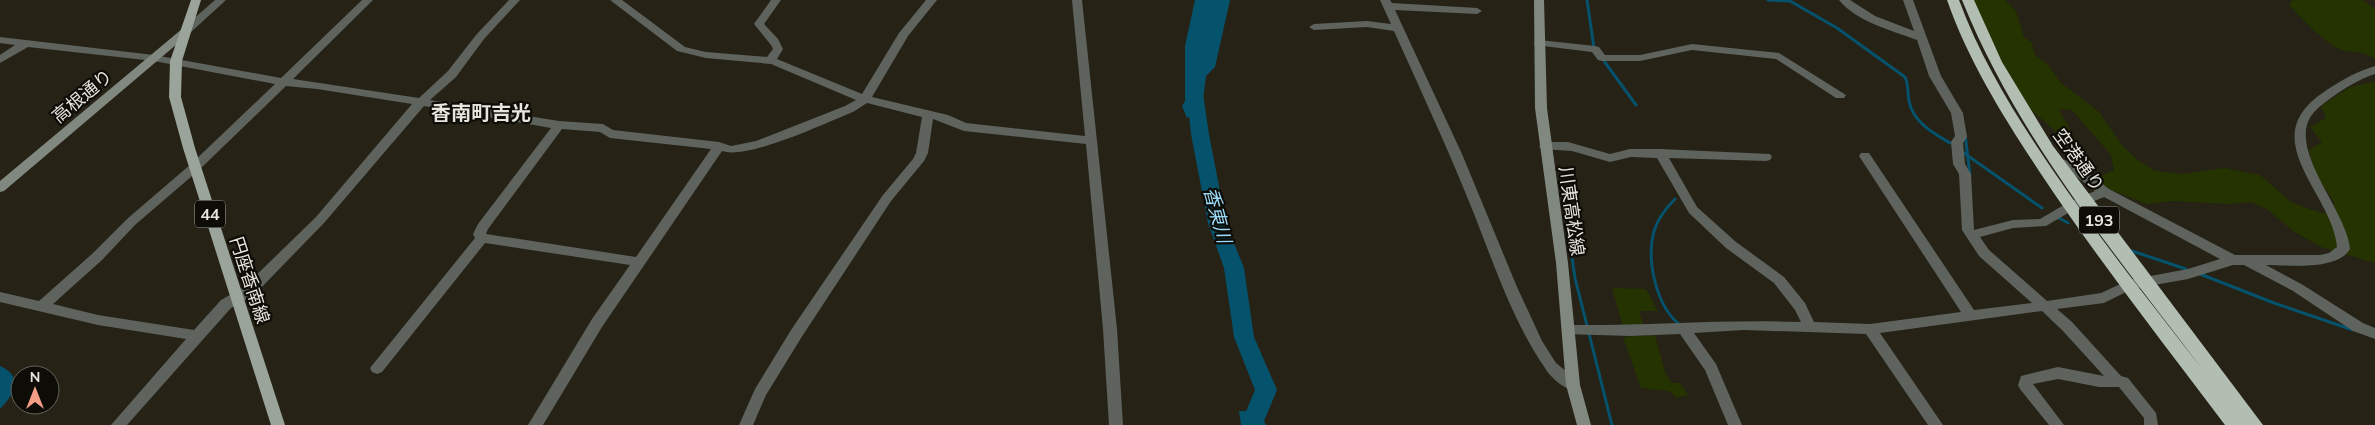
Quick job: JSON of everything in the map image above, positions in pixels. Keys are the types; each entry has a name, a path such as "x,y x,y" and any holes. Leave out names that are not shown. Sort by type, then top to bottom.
{"highway":[{"name":"空港通り","path":"1953,0 1958,14 2005,107 2078,204 2146,283 2254,425"},
{"name":"空港通り","path":"1968,0 1994,59 2020,107 2054,160 2078,204 2129,285 2235,425"}],"main road":[{"name":"円座香南線","path":"196,0 176,62 175,97 194,167 278,425"},
{"name":"川東高松線","path":"1538,0 1541,108 1545,146 1569,330 1573,385 1584,425"},
{"name":"高根通り","path":"0,188 186,31"}],"street":[{"path":"186,31 221,0"},
{"path":"41,307 97,257 131,222 194,167 368,0"},
{"path":"118,425 226,304 249,291 320,220 422,103 452,74 480,37 515,0"},
{"path":"615,0 681,49 706,55 770,61 865,99 928,116 944,118 964,127 1092,141"},
{"path":"770,61 778,49 777,45 761,29 760,24 776,0"},
{"path":"0,40 154,58 284,82 317,85 559,125 603,128 610,134 718,146 731,150 775,139 849,109 865,99 903,35 932,0"},
{"path":"1077,0 1110,329 1116,425"},
{"path":"1844,0 1851,7 1886,25 1922,38"},
{"path":"1908,0 1935,76 1957,113 1961,137 1957,142 1959,164 1965,174 1968,230 1984,253 2067,326 2118,382"},
{"path":"1477,10 1386,3 1456,154 1510,287 1536,343 1551,367 1573,385"},
{"path":"1314,28 1371,24 1386,25 1398,29"},
{"path":"1539,43 1595,49 1602,58 1622,59 1692,47 1779,56 1840,96"},
{"path":"0,60 24,44"},
{"path":"1569,330 1630,331 1744,325 1870,329 2104,298 2129,285 2146,283 2240,260 2320,260 2333,257 2344,249 2344,242 2334,211 2320,193 2308,169 2300,138 2300,126 2313,106 2356,76 2375,70"},
{"path":"746,425 760,393 796,334 887,198 918,161 922,153 928,116"},
{"path":"482,238 479,234 482,227 559,125"},
{"path":"1545,146 1565,145 1582,149 1607,159 1618,158 1630,153 1766,157"},
{"path":"535,425 597,323 718,146"},
{"path":"1660,153 1693,210 1731,246 1779,280 1800,307 1810,327"},
{"path":"1865,156 1971,316"},
{"path":"2054,160 2072,167 2105,192 2298,288 2358,326 2375,334"},
{"path":"1971,235 2013,224 2042,223 2105,192"},
{"path":"482,238 639,262"},
{"path":"377,368 482,238"},
{"path":"0,297 98,320 198,336"},
{"path":"1683,328 1711,368 1735,425"},
{"path":"1870,329 1936,425"},
{"path":"2058,425 2026,385 2026,380 2058,373 2123,382 2151,417 2151,425"}],"green space":[{"path":"1973,0 2005,0 2016,11 2024,37 2032,43 2035,55 2048,65 2061,83 2098,111 2122,145 2139,161 2155,171 2183,174 2224,168 2260,175 2291,202 2324,214 2335,203 2315,174 2309,150 2322,142 2310,127 2326,118 2321,106 2350,87 2373,82 2375,84 2375,263 2321,247 2293,231 2267,209 2251,202 2228,204 2173,201 2146,204 2109,189 2095,179 2114,170 2111,155 2072,110 2059,109 2076,141 2069,143 2027,106 1995,53"},
{"path":"2293,0 2363,0 2375,9 2375,59 2365,54 2343,50 2332,45 2289,5"},
{"path":"1612,288 1646,289 1658,311 1639,311 1644,327 1623,326"},
{"path":"1655,335 1665,372 1671,383 1680,383 1688,395 1677,398 1669,391 1641,388 1623,337"}],"water":[{"path":"1195,0 1230,0 1215,67 1206,76 1202,108 1187,118 1182,106 1185,101 1185,46"},
{"path":"0,366 10,373 10,396 0,409"},
{"path":"1271,389 1272,401 1261,421 1263,425 1241,425 1239,411 1250,411 1257,407 1261,391"}],"waterway":[{"path":"1587,0 1594,48"},
{"path":"1768,0 1790,1 1837,28 1905,77 1911,108 1919,121 1950,143"},
{"path":"1604,61 1636,105"},
{"name":"香東川","path":"1194,87 1200,134 1217,223 1234,268 1244,337 1266,390 1253,421 1255,425"},
{"path":"1965,134 1968,156"},
{"path":"1961,151 1968,156"},
{"path":"1968,156 2042,208"},
{"path":"1968,156 1970,175"},
{"path":"1675,199 1662,214 1656,226 1651,255 1652,268 1659,295 1672,317 1680,325"},
{"path":"2059,218 2068,223"},
{"path":"1567,223 1575,278 1612,425"},
{"path":"2132,251 2186,269"},
{"path":"2200,274 2274,303 2353,330"}],"district":[{"name":"香南町吉光","path":"481,112"}]}
